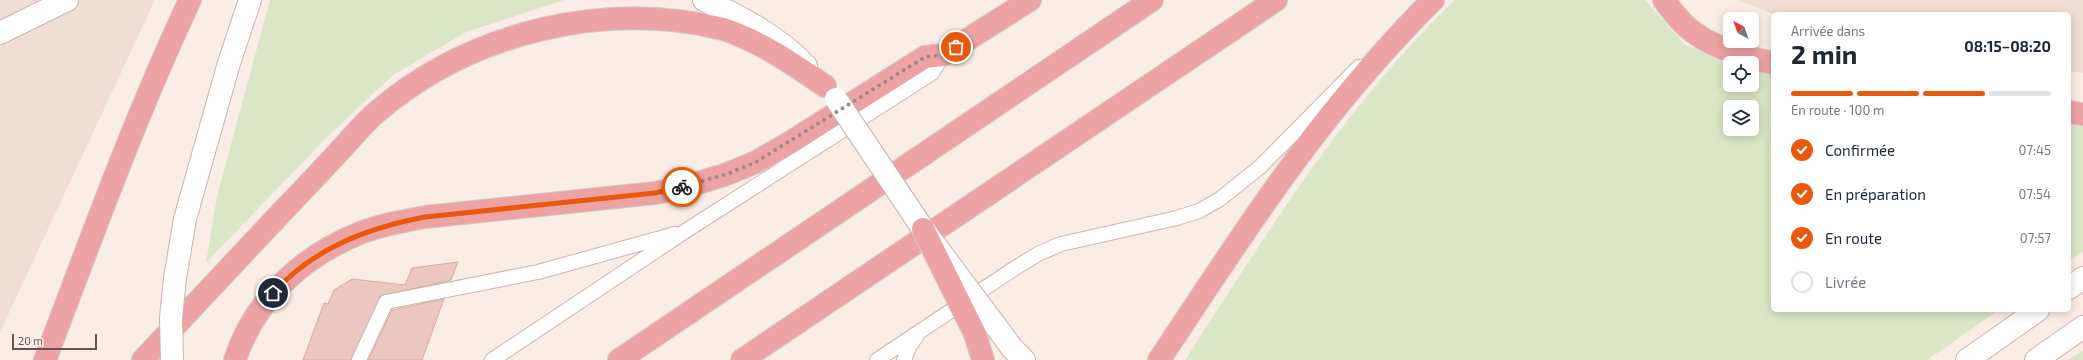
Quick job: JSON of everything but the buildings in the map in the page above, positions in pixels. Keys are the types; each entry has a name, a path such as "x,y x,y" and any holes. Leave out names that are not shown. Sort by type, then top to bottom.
{"highway":[{"path":"45,360 112,184 169,44 190,0"},
{"path":"235,360 249,328 266,301 288,276 313,259 360,234 390,224 425,217 655,193 692,185 727,174 756,162 791,142 925,57 944,55 1030,0"},
{"path":"619,360 1152,0"},
{"path":"742,360 1276,0"},
{"path":"1664,0 1688,28 1705,40 1726,49 1771,62"},
{"path":"1160,360 1264,204 1316,132 1361,78 1426,6"},
{"path":"143,360 376,112 437,68 508,35 554,21 594,16 635,12 670,16 718,27 743,37 781,56 830,93"},
{"path":"2071,112 2083,114"},
{"path":"923,229 975,334 983,360"}],"main road":[{"path":"0,33 66,0"},
{"path":"172,360 171,318 175,278 185,219 230,63 250,0"},
{"path":"704,0 753,24 780,43 802,62 830,93 923,229 1012,348 1024,360"},
{"path":"2071,287 2083,278"},
{"path":"1966,360 2035,312"},
{"path":"2036,360 2083,327"}],"lane":[{"path":"877,360 1038,254 1061,244 1177,218 1199,211 1220,199 1260,167 1341,84 1426,6"},
{"path":"492,360 687,230 932,73 944,55"},
{"path":"359,360 386,302 538,272 687,230"},
{"path":"904,360 908,347 918,333"}],"shaded area":[{"path":"0,0 155,0 0,332"},
{"path":"1738,0 2083,0 2083,73 2071,71 2071,12 1771,13"}],"green space":[{"path":"270,0 564,0 466,32 393,75 324,140 206,263 217,196"},
{"path":"1455,0 1645,0 1685,45 1723,58 1723,92 1759,92 1759,69 1771,73 1771,312 1996,312 1927,360 1185,360 1277,219 1343,127 1415,40"},
{"path":"2071,124 2083,126 2083,252 2071,260"},
{"path":"2083,351 2083,360 2068,360"}],"way so far":[{"path":"682,187 727,174 756,162 791,142 925,57 944,55 956,47"}],"route":[{"path":"273,293 288,276 330,248 360,234 390,224 425,217 655,193 682,187"}]}
